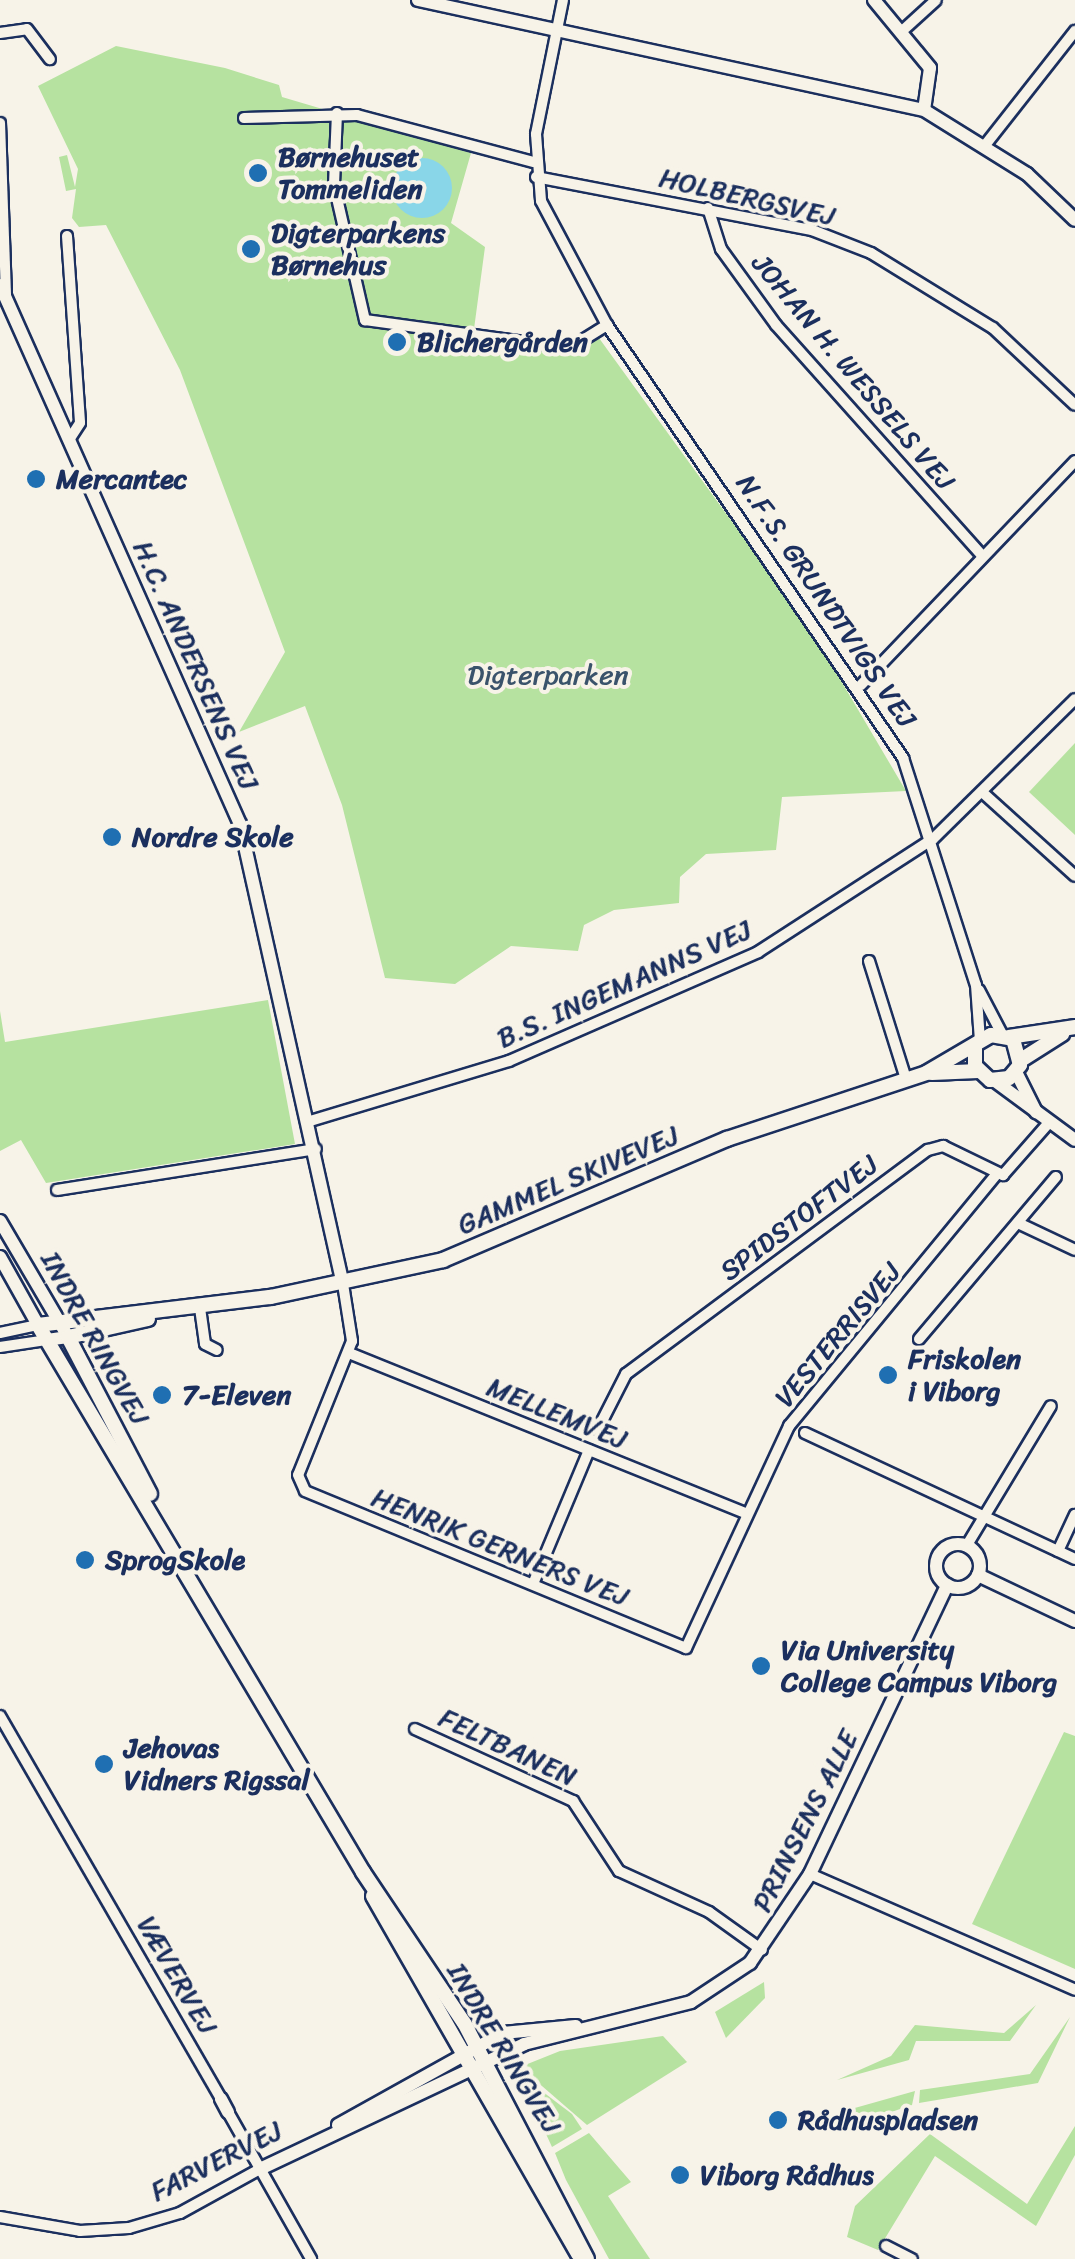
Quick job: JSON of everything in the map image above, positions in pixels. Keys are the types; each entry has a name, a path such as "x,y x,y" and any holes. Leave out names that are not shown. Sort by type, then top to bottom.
{"main road":[{"path":"1018,1066 1006,1036 1075,1028"},
{"path":"978,1044 978,1072 995,1081 1075,1028"},
{"name":"GAMMEL SKIVEVEJ","path":"38,1325 200,1308 343,1284 486,1246 727,1139 926,1073 978,1044 1006,1036"},
{"name":"GAMMEL SKIVEVEJ","path":"926,1073 978,1072"},
{"name":"GAMMEL SKIVEVEJ","path":"68,1337 183,1310"},
{"name":"INDRE RINGVEJ","path":"38,1325 170,1535 363,1872 467,2068 584,2259"},
{"name":"INDRE RINGVEJ","path":"68,1337 170,1535"},
{"name":"INDRE RINGVEJ","path":"363,1872 476,2045 584,2259"}],"street":[{"path":"418,0 924,110 986,144 1075,220"},
{"name":"N.F.S. GRUNDTVIGS VEJ","path":"563,0 534,162 559,243 607,325 862,685 903,758 933,839 976,985 1006,1036"},
{"path":"874,0 934,76 924,110"},
{"path":"900,32 936,0"},
{"path":"0,32 27,28 50,59"},
{"path":"986,144 1075,31"},
{"path":"244,118 338,113 534,162"},
{"path":"338,113 334,185 365,320 570,348 607,325"},
{"name":"H.C. ANDERSENS VEJ","path":"0,123 3,291 240,824 310,1121 343,1284"},
{"name":"HOLBERGSVEJ","path":"536,177 812,230 934,285 1075,405"},
{"name":"JOHAN H. WESSELS VEJ","path":"708,208 721,249 776,325 982,555"},
{"path":"67,236 80,423 69,440"},
{"path":"862,685 1075,461"},
{"name":"B.S. INGEMANNS VEJ","path":"310,1121 509,1061 635,1010 758,952 933,839 1075,699"},
{"path":"982,792 1075,876"},
{"path":"869,961 906,1079"},
{"name":"N.F.S. GRUNDTVIGS VEJ","path":"976,985 978,1044"},
{"path":"1018,1066 1047,1125"},
{"path":"995,1081 1047,1125 1075,1140"},
{"path":"996,1175 1047,1125"},
{"name":"SPIDSTOFTVEJ","path":"598,1429 626,1374 928,1150 948,1148 996,1175"},
{"path":"57,1190 316,1149"},
{"name":"VESTERRISVEJ","path":"686,1648 789,1426 996,1175"},
{"path":"919,1339 1056,1177"},
{"name":"INDRE RINGVEJ","path":"0,1222 68,1337"},
{"path":"1018,1223 1075,1250"},
{"name":"INDRE RINGVEJ","path":"0,1257 38,1325"},
{"path":"343,1284 349,1353"},
{"path":"200,1308 205,1344 218,1350"},
{"name":"GAMMEL SKIVEVEJ","path":"0,1333 38,1325"},
{"name":"GAMMEL SKIVEVEJ","path":"0,1347 68,1337"},
{"name":"MELLEMVEJ","path":"349,1353 748,1514"},
{"name":"HENRIK GERNERS VEJ","path":"349,1353 299,1484 686,1648"},
{"path":"978,1576 967,1545 1052,1406"},
{"path":"805,1433 1075,1559"},
{"path":"532,1584 588,1450"},
{"path":"1058,1552 1074,1518"},
{"name":"PRINSENS ALLE","path":"467,2068 584,2027 691,2002 762,1950 810,1874 947,1585 938,1556 967,1545"},
{"path":"947,1585 978,1576 1075,1621"},
{"name":"VÆVERVEJ","path":"0,1716 310,2259"},
{"name":"FELTBANEN","path":"415,1730 573,1801 619,1870 709,1912 762,1950"},
{"path":"810,1874 1075,1990"},
{"name":"PRINSENS ALLE","path":"458,2052 538,2024 584,2027"},
{"name":"FARVERVEJ","path":"0,2216 80,2231 128,2228 180,2212 333,2129 458,2052"},
{"name":"FARVERVEJ","path":"333,2129 467,2068"},
{"path":"886,2246 912,2259"}],"green space":[{"name":"Digterparken","path":"116,46 225,68 279,85 282,97 471,153 451,223 485,247 474,329 566,343 591,327 814,635 906,791 782,797 776,850 706,854 680,877 679,903 614,910 584,925 578,951 511,946 455,984 385,978 342,805 305,706 239,732 285,652 180,370 106,225 79,227 72,218 76,189 66,191 59,157 67,155 75,187 78,169 38,86"},
{"path":"1075,743 1075,835 1029,792"},
{"path":"268,1000 295,1144 46,1183 21,1140 0,1151 0,1011 5,1042"},
{"path":"1064,1732 1075,1736 1075,1969 972,1924"},
{"path":"764,1982 765,1998 726,2038 715,2012"},
{"path":"1036,2005 1010,2041 916,2041 909,2060 837,2080 891,2056 915,2025 1004,2033"},
{"path":"1070,2017 1038,2083 919,2103 920,2090 1030,2074"},
{"path":"663,2036 687,2062 587,2125 520,2067 560,2051"},
{"path":"518,2073 572,2114 582,2129 552,2147"},
{"path":"915,2091 912,2105 841,2129 830,2115"},
{"path":"1075,2126 1075,2155 1036,2226 935,2156 878,2250 847,2237 855,2206 930,2134 1027,2204"},
{"path":"589,2133 631,2182 608,2196 650,2259 609,2259 566,2180 555,2153"}],"water":[{"path":"422,158 443,167 452,188 443,209 422,218 401,209 392,188 401,167"}],"place":[{"name":"Børnehuset Tommeliden","path":"258,173"},
{"name":"Digterparkens Børnehus","path":"251,249"},
{"name":"Blichergården","path":"397,342"},
{"name":"Mercantec","path":"36,479"},
{"name":"Nordre Skole","path":"112,837"},
{"name":"Friskolen i Viborg","path":"888,1375"},
{"name":"7-Eleven","path":"162,1395"},
{"name":"SprogSkole","path":"85,1560"},
{"name":"Via University College Campus Viborg","path":"761,1666"},
{"name":"Jehovas Vidners Rigssal","path":"104,1764"},
{"name":"Rådhuspladsen","path":"778,2120"},
{"name":"Viborg Rådhus","path":"680,2175"}]}
